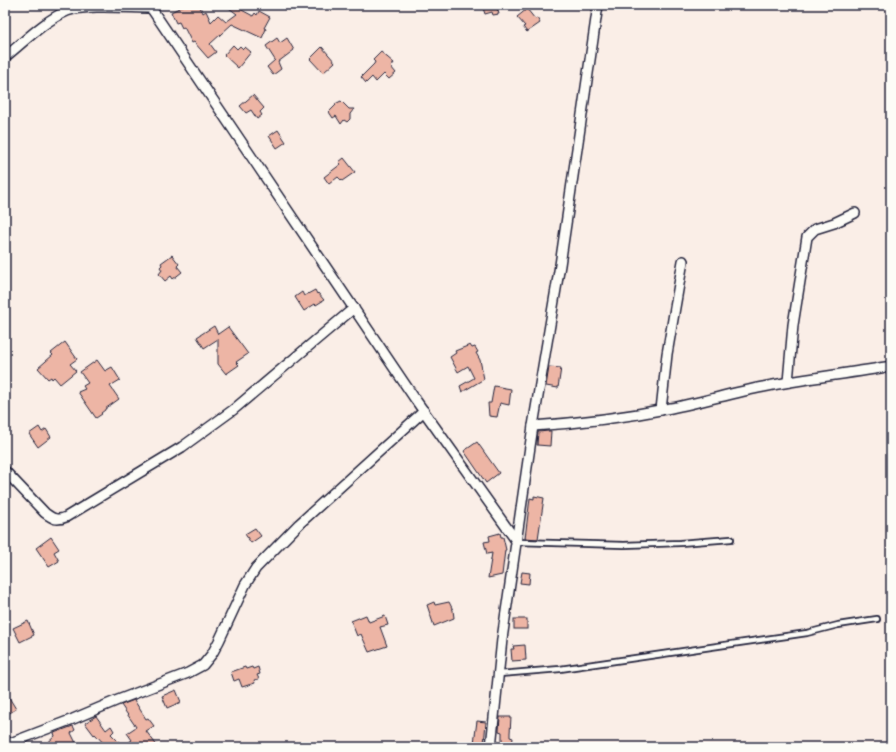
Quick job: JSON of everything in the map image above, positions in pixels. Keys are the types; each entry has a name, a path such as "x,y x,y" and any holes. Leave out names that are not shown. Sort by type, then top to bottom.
{"street":[{"path":"491,747 499,674 533,426 560,265 598,5"},
{"path":"5,57 49,20 69,11 90,8 150,6 354,308 517,542"},
{"path":"788,382 793,326 807,237 815,229 855,213"},
{"path":"660,410 667,354 683,261"},
{"path":"5,471 45,513 59,520 66,517 182,447 233,410 354,308"},
{"path":"533,426 590,421 660,410 788,382 891,366"},
{"path":"5,745 73,720 204,665 219,641 245,585 256,568 299,524 424,410"}],"lane":[{"path":"517,542 624,545 731,540"},
{"path":"499,674 560,669 787,636 877,619"}],"building":[{"path":"185,5 199,5 203,13 206,11 211,22 218,15 226,22 237,14 225,5 243,5 240,9 253,16 255,13 257,15 259,11 270,17 264,28 266,29 262,38 232,24 210,44 216,52 208,58 194,42 192,43 184,27 182,28 179,22 176,23 171,12"},
{"path":"482,5 496,5 499,14 493,15 492,12 485,14"},
{"path":"527,9 535,19 537,18 540,23 527,32 523,27 525,26 517,17"},
{"path":"277,38 280,43 287,38 294,50 278,62 281,69 273,75 267,67 275,60 266,46"},
{"path":"233,45 237,49 240,46 243,49 245,47 251,52 238,68 224,55"},
{"path":"322,47 335,62 323,73 310,59"},
{"path":"381,52 394,63 391,67 396,73 389,79 384,74 376,82 372,77 366,83 361,77 374,64 375,62 373,60"},
{"path":"253,95 264,108 260,112 262,115 257,119 251,110 246,113 240,106"},
{"path":"341,101 349,109 354,109 350,114 350,119 347,122 344,120 341,124 336,116 333,118 329,112 336,105 335,104"},
{"path":"278,130 286,142 277,148 269,136"},
{"path":"344,158 355,172 342,181 338,177 329,184 324,177 341,164 339,162"},
{"path":"172,255 179,264 177,266 182,272 173,279 171,276 165,281 159,274 162,270 160,267 162,265 161,263"},
{"path":"315,290 324,300 304,311 295,297 302,292 304,296"},
{"path":"214,326 218,334 228,327 248,354 236,362 239,365 226,374 218,364 218,339 204,348 197,337"},
{"path":"65,342 77,359 70,364 76,371 60,384 54,377 52,379 51,377 48,379 38,368 53,355 51,353"},
{"path":"470,345 472,348 475,347 478,352 476,353 480,360 484,379 462,392 460,386 474,378 468,366 458,372 450,357 456,353 455,351"},
{"path":"97,360 105,371 112,367 120,380 110,386 119,399 105,409 101,413 102,414 96,418 78,392 85,389 83,386 88,383 80,372"},
{"path":"549,367 561,368 558,388 546,386"},
{"path":"494,386 511,389 509,405 500,403 497,417 489,416 488,403 491,403"},
{"path":"39,427 42,432 46,429 51,437 38,447 29,434"},
{"path":"551,431 550,446 537,445 538,432"},
{"path":"477,442 499,473 486,483 464,451"},
{"path":"534,496 544,498 538,539 525,538 530,498 534,499"},
{"path":"255,528 261,536 251,543 245,534"},
{"path":"500,533 501,537 503,537 506,550 502,575 488,578 492,553 487,554 484,542 490,541 489,536"},
{"path":"51,537 59,549 54,552 59,561 49,567 36,548"},
{"path":"522,572 530,573 529,584 520,583"},
{"path":"434,602 435,605 449,602 453,610 454,618 434,626 427,605"},
{"path":"366,615 369,622 385,616 388,625 380,627 387,646 369,652 361,634 357,636 351,621"},
{"path":"514,619 527,619 527,629 514,629"},
{"path":"28,621 34,635 20,642 13,628"},
{"path":"525,645 526,660 512,661 511,649 514,649 513,646"},
{"path":"245,667 246,669 252,667 253,669 258,667 260,674 257,675 259,679 254,680 255,683 242,687 239,679 234,681 231,672"},
{"path":"176,690 181,702 167,708 162,696"},
{"path":"5,691 16,709 5,716"},
{"path":"134,700 146,719 148,718 154,726 146,731 158,747 122,747 132,740 127,733 136,727 121,705"},
{"path":"96,716 106,730 111,726 114,731 111,734 121,744 117,747 107,747 95,734 94,735 85,723"},
{"path":"500,717 511,717 510,737 513,738 512,745 502,744 502,732 499,731"},
{"path":"477,721 486,722 484,744 474,743"},
{"path":"73,726 75,730 71,733 78,747 43,747 55,736 54,733"}]}
